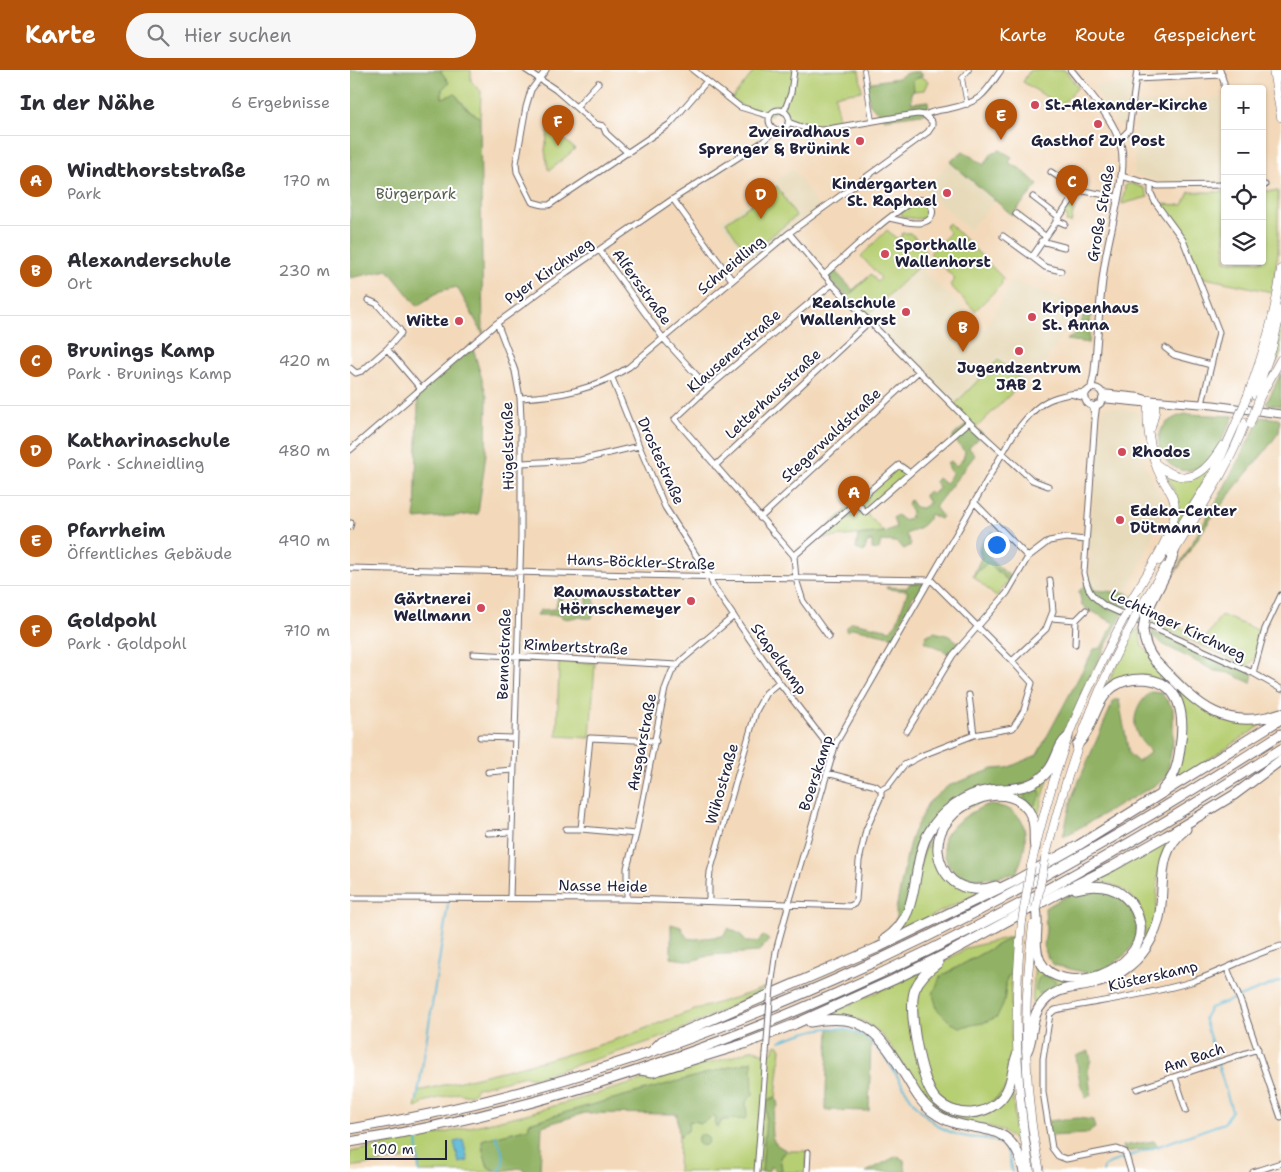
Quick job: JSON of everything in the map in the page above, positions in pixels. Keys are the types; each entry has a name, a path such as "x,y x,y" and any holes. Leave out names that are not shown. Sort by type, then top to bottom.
{"highway":[{"path":"1273,70 1281,117"},
{"path":"1279,70 1281,78"},
{"path":"1255,396 1261,359 1270,326 1281,269"},
{"path":"1040,1172 1034,1142 1027,1051 1028,969 1035,911 1053,827 1077,745 1100,686 1132,624 1149,604 1171,562 1174,552 1209,497 1237,445 1242,442 1244,423 1272,349 1281,310"},
{"path":"1155,463 1168,473 1183,478 1197,475 1206,469 1227,438 1244,423 1255,396 1281,359"},
{"path":"1128,610 1128,605 1169,533 1175,511 1173,495 1160,475 1151,451 1147,406 1152,400"},
{"path":"1030,1172 1024,1136 1016,1055 1016,1003 1022,921 1031,866 1055,777 1068,737 1089,688 1128,610 1202,494 1214,473 1232,433"},
{"path":"1141,615 1144,642 1149,653 1202,706 1221,715 1241,719 1259,719 1281,713"},
{"path":"1077,745 1083,740 1097,706 1113,687 1137,679 1153,681 1167,689 1180,707 1182,734 1174,774 1154,798"},
{"path":"651,1052 662,1041 876,948 1014,882 1079,845 1281,719"},
{"path":"350,1129 419,1116 497,1098 651,1052 738,1021 883,958 976,913 1061,868 1153,814 1281,734"},
{"path":"876,948 904,921 911,902 924,844 934,825 942,815 968,796 990,790 1019,788 1036,782 1050,770 1064,740 1068,737"},
{"path":"350,1142 421,1129 507,1109 637,1070 779,1018 889,970 1108,855 1212,794 1281,749"},
{"path":"637,1070 653,1072 744,1044 795,1024 893,980 1113,866 1234,795 1281,760"},
{"path":"1014,882 1007,882 990,888 974,889 952,880 942,866 938,856 938,838 946,821 953,813 974,800 995,796 1012,798 1027,808 1032,817 1034,826 1033,839 1036,848"},
{"path":"1027,1051 1031,1043 1034,1019 1038,1008 1047,998 1065,988 1090,984 1113,976 1134,962 1144,950 1152,938 1158,920 1161,904 1162,872 1166,856 1175,838 1194,819"},
{"path":"1035,911 1038,920 1037,953 1041,963 1056,976 1065,979 1089,978 1102,975 1128,960 1137,945 1140,928 1139,917 1130,901 1114,890 1105,887 1084,887 1068,893 1059,893"},
{"path":"952,951 927,971 915,990 912,1002 912,1017 923,1070 927,1084 934,1096 942,1104 962,1113 984,1111 1000,1100 1006,1092 1016,1055"},
{"path":"795,1024 822,1019 843,1020 869,1029 884,1042 925,1106 944,1119 985,1129 1004,1136 1017,1149 1024,1172"}],"main road":[{"path":"1152,400 1281,414"}],"street":[{"path":"526,70 539,78 595,124 603,126 606,133 628,153"},
{"path":"546,70 531,90 516,163 517,172 532,202 543,205 549,205 670,124 707,81"},
{"path":"693,70 740,107 770,116"},
{"path":"784,112 791,93 794,70"},
{"path":"864,70 872,121"},
{"path":"967,105 962,78 969,70"},
{"path":"784,112 788,122 814,131 918,114 925,115 967,105 985,94 1001,70"},
{"name":"Große Straße","path":"1071,70 1104,113 1118,138 1122,155 1118,197 1105,262 1094,375 1094,396"},
{"path":"1118,138 1129,130 1137,70"},
{"path":"1136,79 1221,72 1224,85"},
{"path":"576,107 598,83"},
{"path":"775,129 770,125 770,116 775,111 784,112"},
{"name":"Schneidling","path":"520,398 551,396 581,390 612,378 639,360 789,234 928,132 932,122 925,115"},
{"name":"Pyer Kirchweg","path":"350,450 496,323 674,199 764,141 775,129 784,128 788,122"},
{"path":"1051,172 1078,190 1118,197"},
{"path":"1121,176 1151,185 1221,185"},
{"path":"1151,185 1155,202 1183,240 1219,332 1202,404"},
{"path":"1032,257 1078,190"},
{"path":"1033,197 1065,224"},
{"path":"674,199 732,280"},
{"path":"824,275 889,218 912,201 923,199 932,206 931,218 927,222 915,223 889,218"},
{"path":"1016,214 1045,236"},
{"path":"789,234 832,284 969,422 1032,480 1048,486"},
{"path":"1003,236 1045,267 1061,271"},
{"path":"1041,242 1064,248"},
{"name":"Alfersstraße","path":"600,251 664,338 708,388"},
{"name":"Klausenerstraße","path":"715,466 675,419 708,388 832,284"},
{"path":"350,368 356,373 362,370 400,336 400,330 377,304 368,300"},
{"name":"Letterhausstraße","path":"715,466 870,321"},
{"name":"Hügelstraße","path":"496,323 510,354 520,398 522,463 519,571"},
{"path":"1165,348 1174,355 1211,365"},
{"path":"387,349 421,388"},
{"name":"Stegerwaldstraße","path":"760,518 919,371"},
{"name":"Drostestraße","path":"612,378 665,507 710,577"},
{"name":"Boerskamp","path":"757,1172 776,951 833,752 1013,435 1040,404 1055,397 1070,394 1094,396"},
{"path":"1094,396 1140,397 1152,400"},
{"name":"Lechtinger Kirchweg","path":"1094,396 1095,419 1084,573 1088,590 1095,599 1105,606 1253,674 1281,689"},
{"path":"856,501 865,512 969,422"},
{"path":"522,463 550,463 586,459 639,446"},
{"path":"794,556 899,465 910,473"},
{"path":"715,466 794,556 796,579 806,607 829,637"},
{"path":"974,502 1028,557"},
{"path":"906,731 953,655 1006,593 1028,557 1048,541 1066,538 1086,540"},
{"name":"Hans-Böckler-Straße","path":"350,568 796,579 931,580"},
{"name":"Bennostraße","path":"510,898 519,571"},
{"name":"Stapelkamp","path":"710,577 713,586 779,682 833,752"},
{"path":"827,772 876,786 881,790 888,786 904,765 923,755 974,735 1013,728 1024,710 1032,683 931,580"},
{"path":"1012,661 1046,629 1053,611 1050,580"},
{"path":"1253,674 1265,629 1281,595"},
{"path":"1075,644 1076,620 1086,610"},
{"name":"Ansgarstraße","path":"627,898 626,868 636,834 665,689 672,671 734,616"},
{"path":"1051,618 1076,620"},
{"name":"Rimbertstraße","path":"473,654 678,665"},
{"name":"Wihostraße","path":"709,900 710,872 756,711 766,693 779,682"},
{"path":"969,695 974,735"},
{"path":"480,737 514,738"},
{"path":"581,829 590,738 656,741"},
{"path":"488,772 513,770"},
{"name":"Nasse Heide","path":"350,898 627,898 850,906 854,904 858,861 866,830 881,796 881,790"},
{"path":"566,830 581,829 636,834"},
{"path":"488,833 512,832"},
{"name":"Küsterskamp","path":"1131,1172 1125,1152 1117,1149 1066,1159 1058,1156 1052,1148 1043,1092 1043,1059 1050,1014 1054,1010 1188,982 1227,968 1263,951 1281,946"},
{"path":"1227,968 1258,1049 1281,1118"},
{"name":"Am Bach","path":"1137,1089 1258,1049"},
{"path":"1175,1077 1186,1110"},
{"path":"807,1172 808,1152"},
{"path":"1253,1172 1281,1163"}],"shaded area":[{"path":"1132,82 1125,125 1123,127 1119,126 1092,86"},
{"path":"1221,98 1221,182 1157,181 1134,175 1135,127 1138,103"},
{"path":"950,162 995,201 969,230 924,189"},
{"path":"793,168 819,208 748,259 720,221"},
{"path":"919,267 985,329 1012,281 1080,304 1053,351 1031,380 1023,382 976,428 866,317"},
{"path":"1110,406 1135,411 1140,416 1143,461 1160,495 1158,524 1126,593 1094,590 1090,581 1090,538 1101,423 1103,412"}],"green space":[{"name":"Bürgerpark","path":"350,70 440,70 449,83 442,89 442,98 455,94 466,108 480,118 483,334 457,287 440,291 417,306 388,270 350,278"},
{"path":"440,70 471,70 471,81 481,91 480,118 466,107 455,94 442,99 442,88 449,83"},
{"path":"755,70 859,70 862,91 835,95 839,121 843,121 844,126 822,130 788,122 787,116 782,111 775,111 770,116 749,110 731,100"},
{"path":"1030,70 1065,70 1078,87 1061,106 1023,82"},
{"path":"913,72 919,72 923,75 913,80 912,103 928,101 929,113 884,119 869,103 866,83 898,78"},
{"path":"922,77 928,81 924,90 914,91 912,80"},
{"path":"549,126 575,149 550,170 548,169 545,150"},
{"path":"1000,150 1012,157 1009,163 1021,169 1038,185 1012,215 950,162 963,151 984,165 992,153"},
{"path":"1130,183 1144,188 1148,197 1122,204 1125,186"},
{"path":"777,186 796,216 748,255 726,222"},
{"path":"1266,191 1278,191 1278,253 1272,292 1200,277 1186,239 1160,204 1183,205 1189,192 1221,192 1221,265 1266,265"},
{"path":"1077,196 1071,223 1066,222 1067,216 1063,215"},
{"path":"920,202 927,206 927,215 916,219 902,216 901,212"},
{"path":"949,223 1004,279 1001,282 1002,284 975,311 950,285 955,279 930,253 950,233 945,227"},
{"path":"887,230 896,238 901,238 902,233 910,233 926,252 918,261 921,264 866,317 847,297 871,274 877,282 881,278 861,256"},
{"path":"832,268 853,290 868,278 847,297 824,275"},
{"path":"1086,310 1091,310 1089,343 1066,340 1076,334"},
{"path":"1281,323 1281,354 1261,387"},
{"path":"472,344 487,397 486,454 478,514 415,519 418,404 415,394"},
{"path":"998,360 1023,382 976,428 953,406"},
{"path":"1281,373 1281,406 1266,404"},
{"path":"1186,414 1234,416 1219,445 1208,460 1195,469 1182,470 1171,465 1162,455 1159,444 1160,431 1169,421"},
{"path":"1261,417 1280,419 1279,432 1210,520 1171,579 1219,497"},
{"path":"969,422 983,434 969,448 975,455 935,507 942,516 940,519 930,514 924,524 906,534 911,545 904,549 896,542 881,541 879,550 872,549 872,540 867,543 864,552 856,549 858,535 884,532 896,527 893,518 897,515 903,520 910,518 912,511 907,505 910,500 915,507 922,508 929,503 924,495 929,491 932,494 940,488 935,482 938,478 945,484 952,474 947,463 951,461 956,466 963,459 965,452 952,437"},
{"path":"899,465 910,473 865,512 884,532 815,539"},
{"path":"1208,471 1197,494 1168,539 1177,513 1177,499 1171,483 1165,474 1182,479 1198,476"},
{"path":"856,501 865,512 842,521 824,538 815,539"},
{"path":"993,531 996,534 988,548 988,554 993,562 1011,577 1008,581 988,562 973,576 981,558 980,546 983,540"},
{"path":"988,562 1008,581 996,597 973,576"},
{"path":"1090,581 1094,590 1126,593 1132,596 1092,672 1065,732 1046,768 1032,780 932,823 907,908 890,933 876,942 896,919 896,909 909,845 928,803 948,786 993,769 1007,768 1037,755 1094,649 1101,648 1114,623 1082,606 1079,591"},
{"path":"910,583 924,583 919,593 913,596 894,637 853,628 846,631 846,628 852,622 890,630 896,624 908,591 887,589 886,587 907,588"},
{"path":"591,592 595,605 592,618 566,619 559,615 537,615 540,610 556,609 558,596 561,598 563,605 568,609 574,608 576,596 579,597 584,610 587,609 587,596"},
{"path":"1153,615 1210,642 1205,639 1221,615 1260,631 1256,656 1246,666 1150,622"},
{"path":"1139,629 1142,646 1219,717 1271,719 1173,783 1184,736 1184,711 1181,700 1175,692 1144,675 1104,690 1136,630"},
{"path":"1151,631 1253,673 1251,683 1229,673 1215,671 1164,645 1154,637"},
{"path":"934,632 950,636 959,643 950,654 924,641 927,635"},
{"path":"559,662 595,663 590,738 557,736"},
{"path":"1151,692 1161,693 1173,708 1173,740 1167,775 1159,783 1063,837 1072,797 1114,700 1119,700 1129,754 1138,762 1151,752 1139,738 1135,718 1142,701"},
{"path":"1049,776 1037,818 1002,792"},
{"path":"1038,789 1041,795 1033,806 1025,799 1024,794"},
{"path":"986,805 1012,811 1020,818 1024,827 1025,837 1021,861 1016,873 977,879 965,877 956,873 949,865 945,854 944,837 963,818"},
{"path":"943,820 937,834 936,846 943,873 980,892 898,933 921,860 934,832"},
{"path":"1175,835 1162,855 1158,878 1156,913 1153,925 1140,950 1144,937 1144,925 1138,904 1121,889 1097,881"},
{"path":"1092,889 1109,892 1122,898 1133,912 1137,926 1136,940 1127,953 1112,965 1091,974 1054,965 1048,958 1044,947 1046,929 1045,908 1067,896"},
{"path":"671,924 681,927 687,938 723,936 728,928 740,934 746,942 757,942 763,936 769,940 758,952 711,955 692,961 671,958"},
{"path":"1013,936 940,977 1004,1002 1007,977 1011,974 1011,1069 1007,1086 990,1106 977,1109 956,1108 945,1102 930,1081 921,1046 915,1007 916,993 923,979 937,966 967,948"},
{"path":"1013,936 1011,974 1007,977 1004,1002 997,1017 983,1023 960,1027 951,1023 937,1009 933,994 940,977"},
{"path":"1035,962 1079,982 1054,990 1044,997 1035,1008 1032,1007"},
{"path":"923,970 910,1008 934,1100 971,1116 1012,1087 1017,1145 1003,1131 956,1119 939,1112 920,1092 890,1046 879,1033 866,1023 848,1017 826,1016"},
{"path":"1042,975 1046,975 1056,982 1050,990 1039,994 1036,991 1037,984"},
{"path":"765,987 760,992 704,1019 653,1040 535,1078 525,1076 477,1088 470,1095 459,1093 423,1102 415,1108 418,1091 596,1046"},
{"path":"829,1029 851,1031 871,1041 869,1111 825,1110"},
{"path":"778,1044 781,1049 776,1097 767,1101 762,1172 678,1172 679,1136 681,1136 689,1121 700,1122 714,1116 716,1119 715,1125 718,1127 722,1120 745,1118 752,1061 529,1123 529,1128 482,1140 488,1167 498,1172 419,1172 418,1157 350,1167 350,1152 418,1139 526,1114 732,1057 750,1050 766,1054 774,1051 775,1045"},
{"path":"1089,1051 1091,1060 1088,1069 1091,1095 1086,1098 1080,1083 1076,1056"},
{"path":"752,1061 753,1095 746,1102 747,1116 745,1119 722,1120 718,1127 715,1125 716,1119 714,1116 700,1124 700,1122 689,1121 688,1131 679,1136 677,1114 585,1113 542,1126 540,1172 525,1172 519,1168 498,1172 488,1167 482,1140 529,1128 529,1123"},
{"path":"776,1097 778,1106 772,1123 772,1137 776,1144 786,1150 780,1157 782,1170 777,1172 771,1166 768,1172 762,1172 767,1101"},
{"path":"1078,1118 1093,1120 1095,1128 1086,1134 1049,1136 1047,1121"},
{"path":"701,1135 705,1135 708,1140 707,1144 701,1145 698,1142 698,1138"},
{"path":"1154,1141 1159,1147 1125,1152 1123,1146"},
{"path":"787,1151 807,1151 806,1172 779,1172 782,1170 780,1157"},
{"path":"897,1156 904,1160 906,1172 866,1172"}],"water":[{"path":"463,1140 468,1161 459,1163 454,1142"}],"waterway":[{"path":"417,1100 448,904"},
{"path":"1103,1172 1104,1167 1110,1163 1224,1123 1232,1111 1204,1018 1210,1008 1281,981"},
{"path":"780,1041 826,1028 845,1029 865,1037 874,1044 888,1061 919,1109 941,1127 954,1133 996,1141 1008,1153 1012,1172"},
{"path":"417,1136 419,1172"},
{"path":"496,1136 504,1159 498,1172"}],"place":[{"name":"St.-Alexander-Kirche","path":"1035,105"},
{"name":"Gasthof Zur Post","path":"1098,124"},
{"name":"Pfarrheim","path":"1001,140"},
{"name":"Zweiradhaus Sprenger & Brünink","path":"860,141"},
{"name":"Goldpohl","path":"558,146"},
{"name":"Kindergarten St. Raphael","path":"947,193"},
{"name":"Brunings Kamp","path":"1072,206"},
{"name":"Katharinaschule","path":"761,219"},
{"name":"Sporthalle Wallenhorst","path":"885,254"},
{"name":"Realschule Wallenhorst","path":"906,312"},
{"name":"Krippenhaus St. Anna","path":"1032,317"},
{"name":"Witte","path":"459,321"},
{"name":"Jugendzentrum JAB 2","path":"1019,351"},
{"name":"Alexanderschule","path":"963,352"},
{"name":"Rhodos","path":"1122,452"},
{"name":"Windthorststraße","path":"854,517"},
{"name":"Edeka-Center Dütmann","path":"1120,520"},
{"name":"Raumausstatter Hörnschemeyer","path":"691,601"},
{"name":"Gärtnerei Wellmann","path":"481,608"}]}
